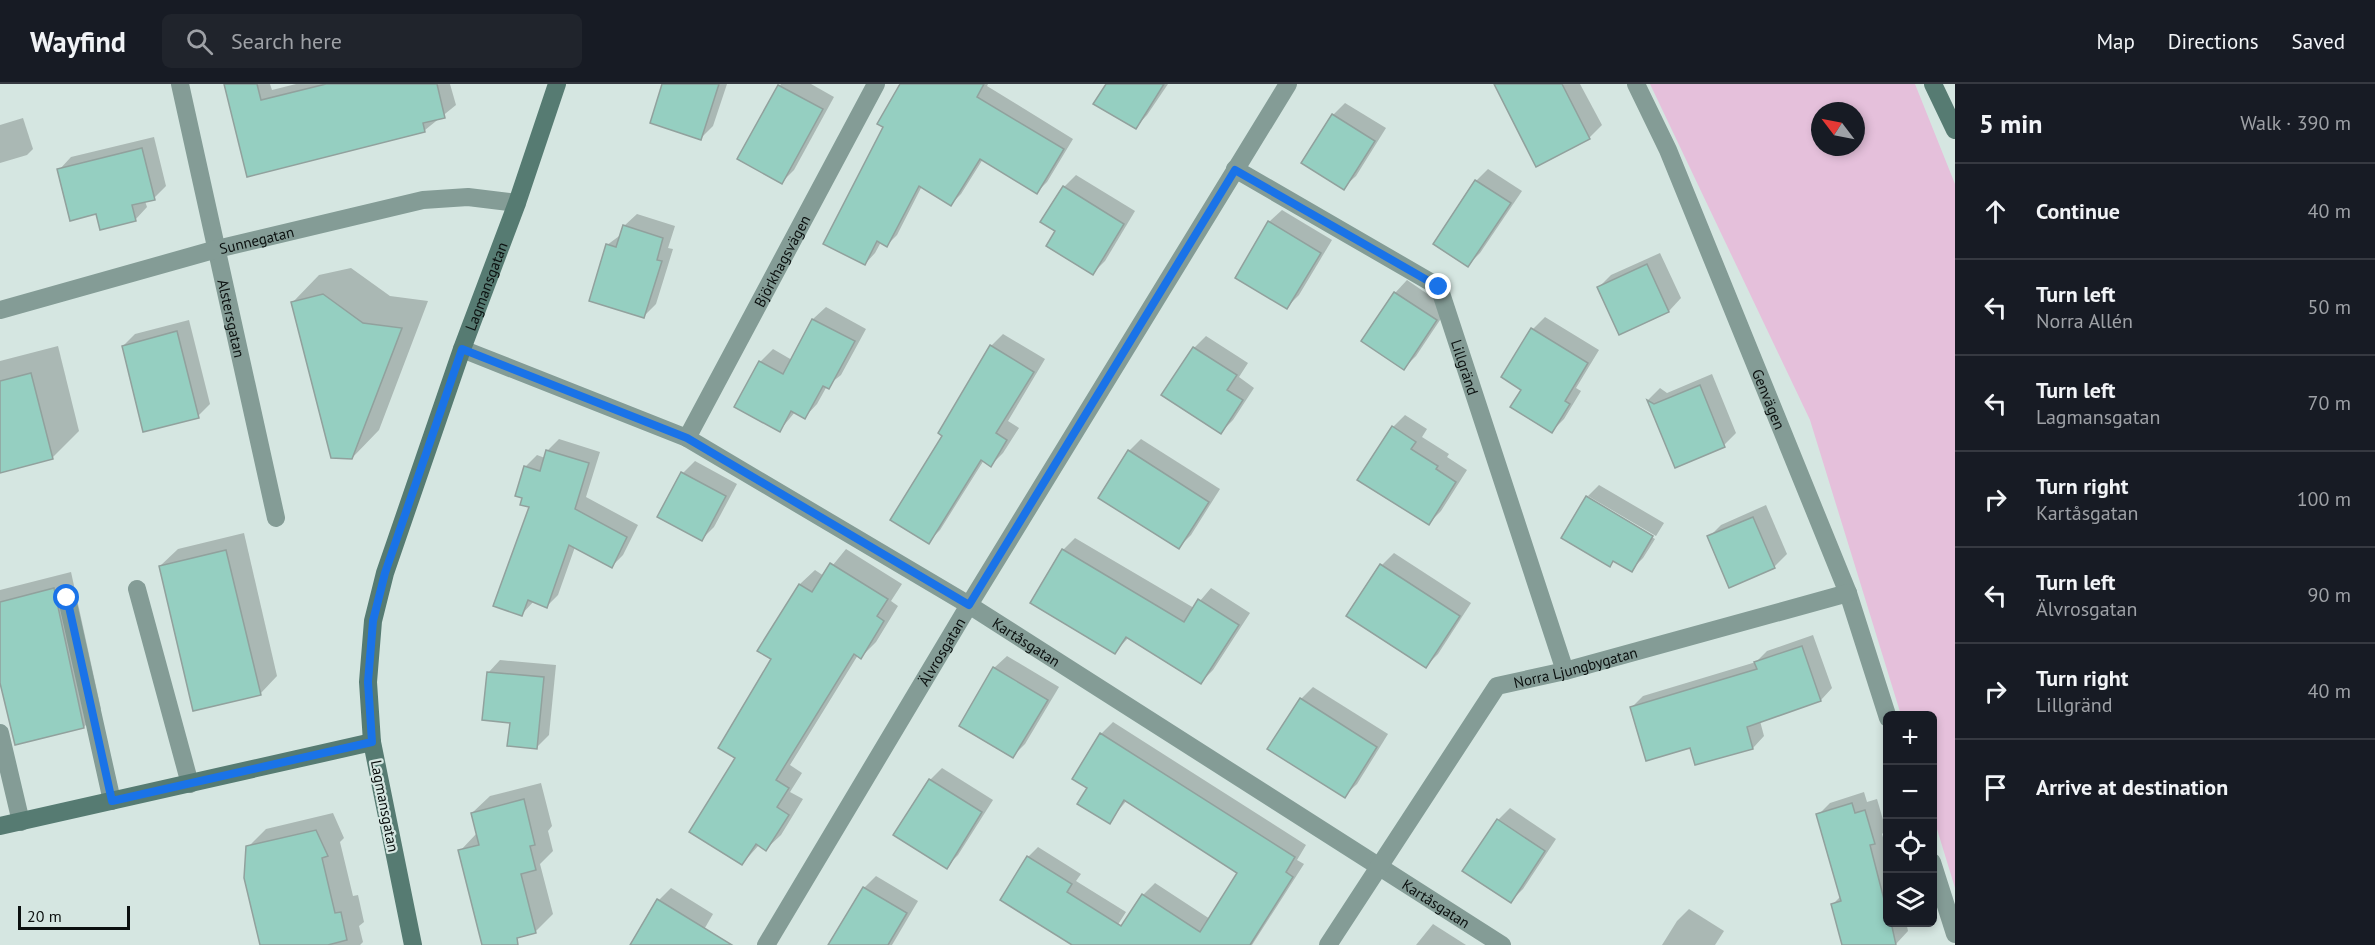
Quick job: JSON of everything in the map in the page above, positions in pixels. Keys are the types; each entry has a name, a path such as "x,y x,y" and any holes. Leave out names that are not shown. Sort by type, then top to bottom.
{"street":[{"name":"Alstersgatan","path":"180,84 276,518"},
{"name":"Lagmansgatan","path":"413,945 372,742 368,682 373,621 385,573 557,84"},
{"name":"Björkhagsvägen","path":"687,438 876,84"},
{"name":"Älvrosgatan","path":"766,945 969,605 1288,84"},
{"name":"Genvägen","path":"1636,84 1668,150 1848,593 1885,711"},
{"path":"1933,84 1955,130"},
{"name":"Lillgränd","path":"1235,170 1439,287 1565,671"},
{"name":"Sunnegatan","path":"0,310 217,249 423,200 468,197 517,203"},
{"name":"Kartåsgatan","path":"462,349 687,438 969,605 1502,945"},
{"path":"137,589 190,784"},
{"name":"Norra Ljungbygatan","path":"1328,945 1497,686 1565,671 1848,593"},
{"path":"67,598 112,801"},
{"path":"0,733 21,822"},
{"path":"0,826 372,742"},
{"path":"1936,873 1955,934"}],"shaded area":[{"path":"1650,84 1915,84 1955,184 1955,888 1937,829 1937,711 1900,711 1810,420"}],"building":[{"path":"224,84 257,84 261,100 326,84 437,84 445,118 423,123 425,132 247,177"},
{"path":"662,84 719,84 701,140 650,123"},
{"path":"900,84 984,84 977,97 1064,149 1037,194 980,159 951,206 919,186 887,247 877,241 865,265 823,244 883,127 877,124"},
{"path":"1106,84 1164,84 1136,129 1093,104"},
{"path":"1494,84 1562,84 1590,139 1536,167"},
{"path":"778,85 823,109 782,184 737,159"},
{"path":"1332,114 1375,141 1344,190 1301,163"},
{"path":"142,148 155,200 132,205 136,221 100,230 96,214 70,221 57,169"},
{"path":"1475,180 1511,203 1468,267 1433,244"},
{"path":"1063,186 1124,224 1093,275 1046,246 1055,231 1040,222"},
{"path":"1268,221 1321,253 1287,309 1235,278"},
{"path":"623,225 663,238 657,260 662,261 644,318 589,301 606,244 616,247"},
{"path":"1647,264 1669,312 1619,335 1597,287"},
{"path":"1394,292 1437,320 1404,370 1361,341"},
{"path":"323,294 363,323 402,328 352,459 331,458 291,302"},
{"path":"812,319 855,341 829,389 823,386 805,419 791,411 780,432 734,407 759,361 783,374"},
{"path":"1531,328 1588,363 1565,401 1570,404 1552,433 1510,407 1521,390 1501,377"},
{"path":"177,331 199,418 143,432 122,346"},
{"path":"990,345 1034,372 996,433 1007,440 991,467 981,460 929,544 890,520 942,436 938,433"},
{"path":"1193,347 1237,375 1227,390 1243,400 1221,434 1161,395"},
{"path":"31,373 53,459 0,473 0,381"},
{"path":"1700,385 1725,447 1675,468 1647,400 1654,404"},
{"path":"1392,426 1416,442 1411,449 1438,466 1436,469 1456,482 1429,525 1357,480"},
{"path":"546,450 589,463 575,509 627,537 612,568 569,545 547,608 528,600 522,616 493,606 529,507 520,505 522,498 515,496 524,466 540,471"},
{"path":"1128,450 1209,502 1179,549 1098,498"},
{"path":"681,472 726,496 702,541 657,517"},
{"path":"1586,496 1653,536 1632,572 1613,561 1610,567 1561,538"},
{"path":"1753,517 1775,568 1729,588 1707,536"},
{"path":"1062,549 1184,622 1198,599 1239,625 1201,684 1126,637 1115,654 1030,603"},
{"path":"226,550 261,695 193,711 159,566"},
{"path":"830,563 888,599 877,616 884,621 861,659 854,654 776,780 789,788 777,807 789,815 766,851 756,844 742,865 689,832 735,758 718,748 771,659 757,651 799,584 812,592"},
{"path":"1380,564 1460,616 1426,668 1346,616"},
{"path":"54,588 84,728 15,745 0,683 0,602"},
{"path":"1802,646 1821,701 1747,727 1753,749 1695,765 1690,748 1646,761 1630,707 1757,669 1754,662"},
{"path":"993,667 1048,700 1013,758 959,726"},
{"path":"487,672 544,677 537,749 507,746 510,723 482,720"},
{"path":"1300,698 1377,747 1345,798 1267,749"},
{"path":"1100,733 1295,857 1286,872 1293,877 1250,945 1072,945 1000,900 1027,856 1072,884 1067,892 1121,926 1142,894 1200,932 1237,873 1124,800 1110,824 1077,804 1087,788 1072,779"},
{"path":"929,779 982,812 947,869 893,835"},
{"path":"524,799 535,845 530,846 536,870 521,874 536,933 517,938 518,945 482,945 458,850 479,845 471,813"},
{"path":"1852,803 1855,813 1865,810 1875,844 1870,845 1883,895 1883,927 1892,927 1896,945 1842,945 1831,904 1841,901 1816,814"},
{"path":"1497,819 1545,851 1511,903 1462,871"},
{"path":"316,830 328,856 322,858 335,913 341,912 347,940 328,945 260,945 244,878 246,846"},
{"path":"863,887 907,913 888,945 828,945"},
{"path":"657,899 732,945 630,945"}],"route":[{"path":"67,598 112,801 288,762 372,742 368,682 373,621 385,573 462,349 687,438 969,605 1235,170 1439,287"}]}
